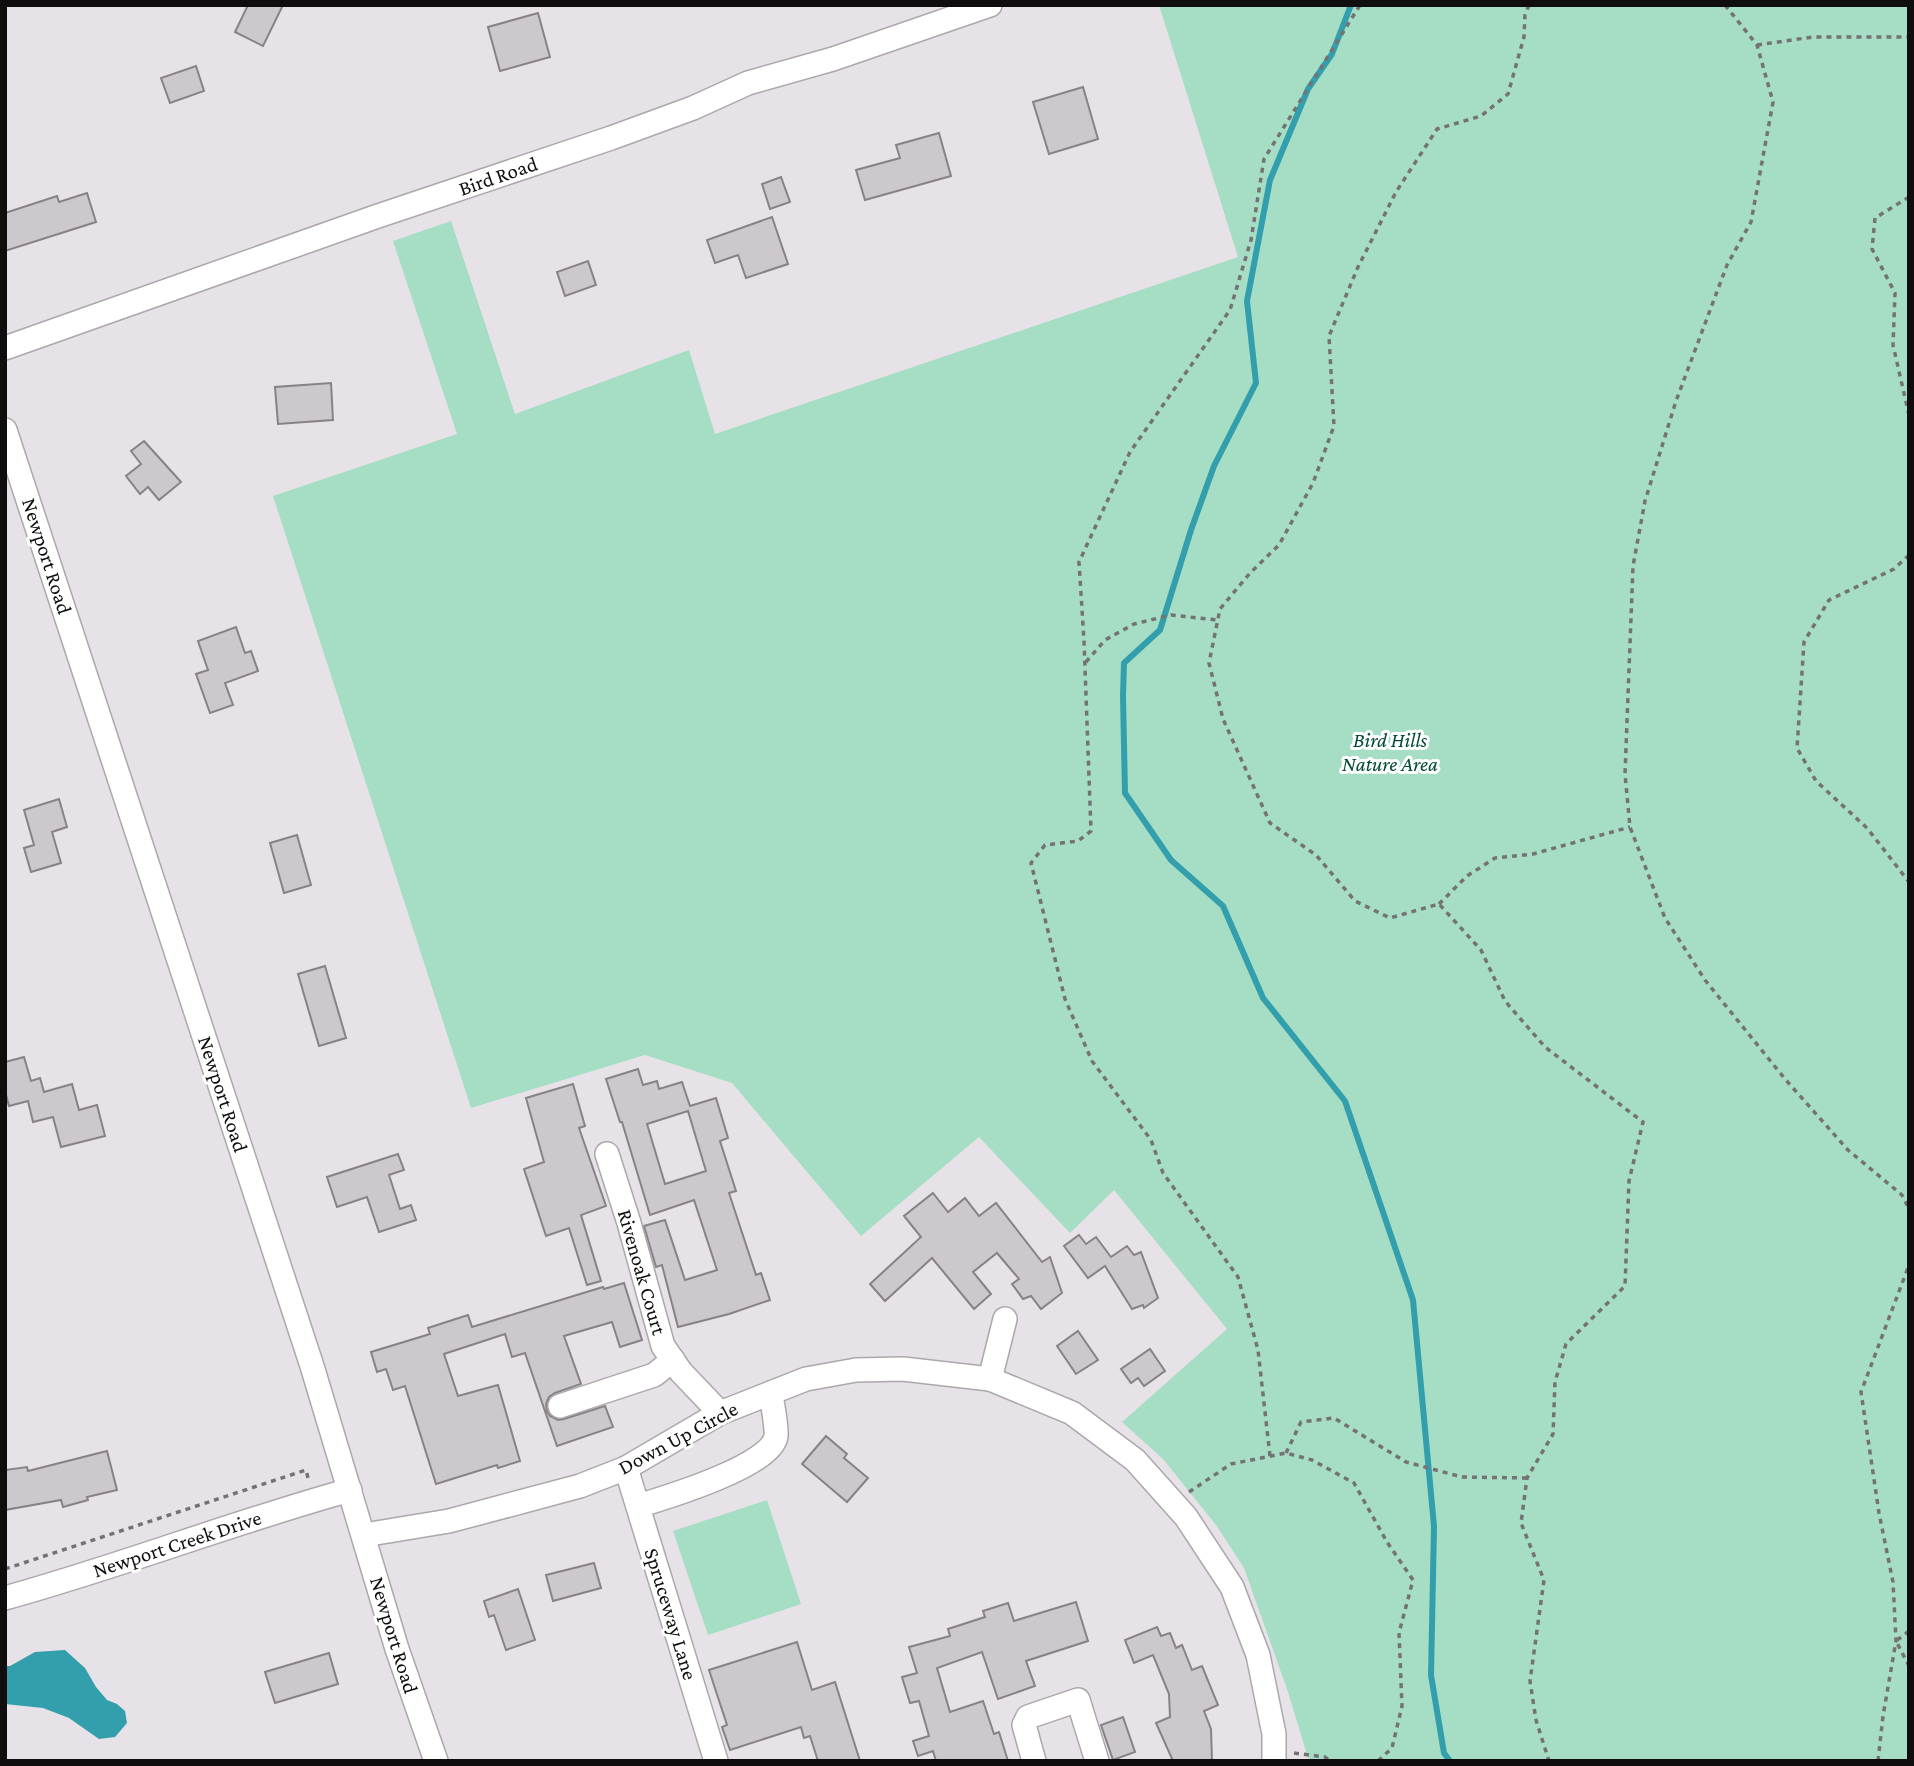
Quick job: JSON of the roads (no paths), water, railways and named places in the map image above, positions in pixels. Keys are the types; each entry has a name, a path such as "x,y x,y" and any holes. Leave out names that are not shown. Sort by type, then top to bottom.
{"street":[{"name":"Bird Road","path":"5,348 391,212 611,138 693,108 748,83 833,59 990,5"},
{"name":"Newport Road","path":"5,430 308,1353 397,1649 436,1761"},
{"name":"Rivenoak Court","path":"607,1154 663,1346 681,1372 720,1413"},
{"path":"990,1379 1005,1319"},
{"path":"560,1406 654,1375 673,1360"},
{"name":"Down Up Circle","path":"364,1535 449,1521 580,1486 626,1468 720,1413 806,1378 856,1370 903,1368 990,1379 1072,1413 1135,1460 1186,1517 1232,1587 1258,1655 1274,1734 1274,1756"},
{"path":"638,1506 681,1493 724,1475 759,1457 770,1448 776,1438 771,1393"},
{"name":"Spruceway Lane","path":"626,1468 716,1761"},
{"name":"Newport Creek Drive","path":"5,1598 282,1509 350,1490"},
{"path":"1034,1761 1024,1726 1028,1717 1078,1700 1097,1761"}],"water":[{"path":"65,1650 85,1668 107,1700 125,1711 127,1723 115,1737 99,1739 69,1718 43,1708 5,1704 5,1666 10,1666 35,1652"}],"waterway":[{"path":"1351,5 1332,54 1308,89 1270,180 1247,301 1256,383 1214,466 1160,630 1124,663 1125,793 1171,860 1223,906 1263,998 1345,1101 1413,1300 1434,1526 1431,1675 1444,1753 1450,1761"}],"park label":[{"name":"Bird Hills Nature Area","path":"1390,752"}]}
